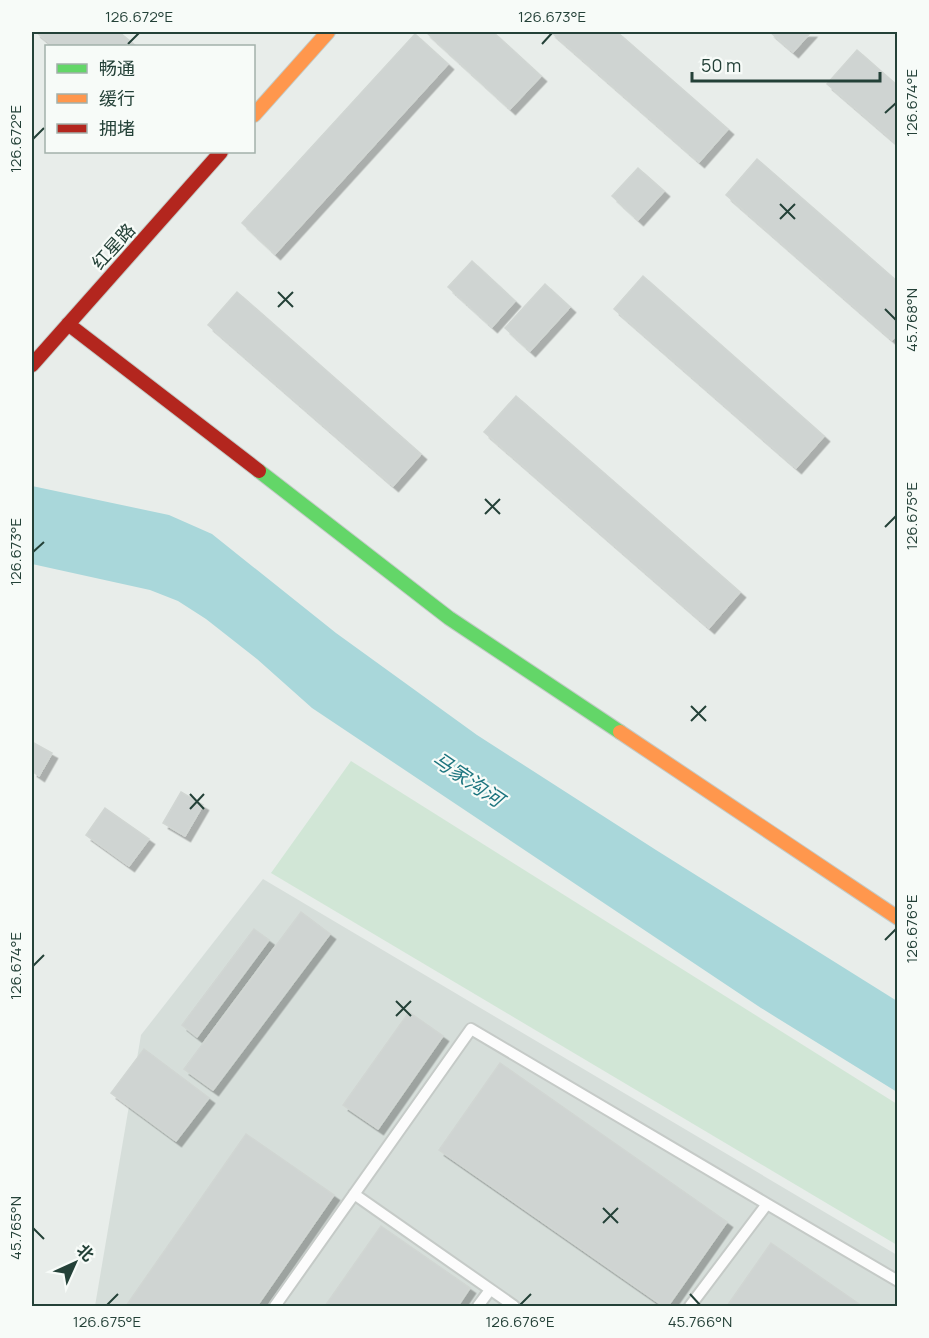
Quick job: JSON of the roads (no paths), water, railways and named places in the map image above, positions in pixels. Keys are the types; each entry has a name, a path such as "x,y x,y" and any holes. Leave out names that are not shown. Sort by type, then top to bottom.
{"street":[{"path":"255,114 327,32"},
{"name":"红星路","path":"32,365 220,153"},
{"path":"68,324 449,618 897,918"}],"lane":[{"path":"275,1306 471,1029 897,1281"},
{"path":"354,1194 514,1306"},
{"path":"690,1306 767,1204"},
{"path":"478,1306 490,1290"}],"water":[{"name":"马家沟河","path":"32,486 169,515 212,534 336,633 477,735 897,1001 897,1092 761,1008 312,708 257,659 206,619 178,601 150,590 32,564"}]}
